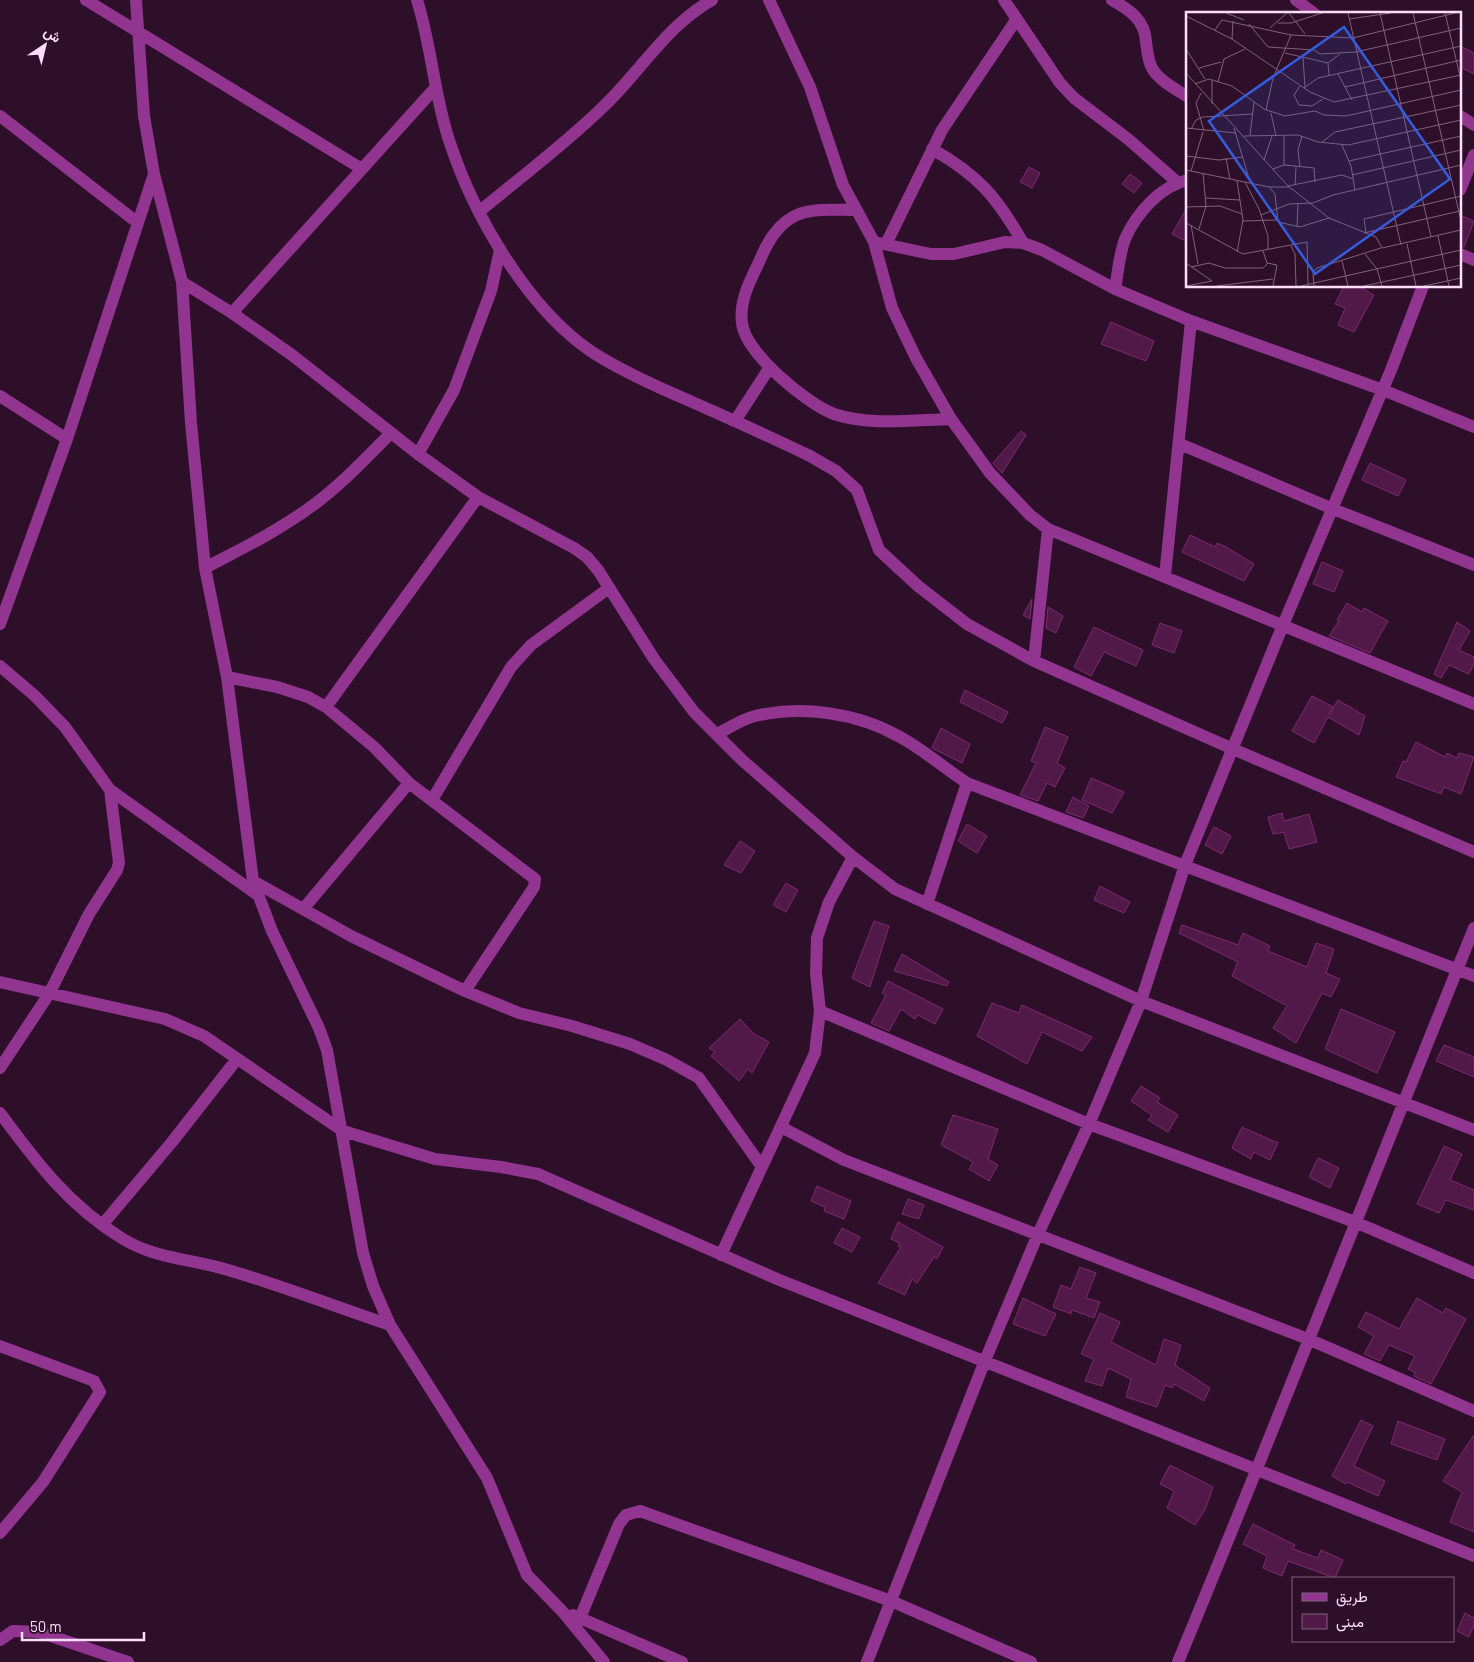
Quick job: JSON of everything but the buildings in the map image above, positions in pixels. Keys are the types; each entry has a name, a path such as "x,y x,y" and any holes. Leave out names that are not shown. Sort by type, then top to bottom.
{"street":[{"path":"86,0 362,169"},
{"path":"136,0 144,116 154,174 182,282 191,423 204,568 227,677 253,881 272,931 319,1028 327,1050 364,1253 373,1286 390,1325 487,1478 527,1575 562,1610 604,1662"},
{"path":"417,0 449,143 500,250 529,292 557,324 592,352 639,377 810,456 836,471 857,490 879,550 918,586 967,624 1034,661 1474,852"},
{"path":"480,210 603,107 676,25 694,10 712,0"},
{"path":"769,0 810,87 842,185 856,210 880,243 892,308 916,358 951,419 990,473 1025,510 1048,529 1474,704"},
{"path":"1004,0 1060,83 1074,98 1182,181 1152,200 1135,221 1125,240 1115,289"},
{"path":"1112,0 1128,9 1140,20 1146,33 1147,52 1151,68 1160,78 1186,96"},
{"path":"1296,0 1312,12"},
{"path":"880,243 932,149 1016,20"},
{"path":"232,313 436,87"},
{"path":"0,116 138,223"},
{"path":"1462,117 1474,125"},
{"path":"932,149 956,162 978,179 996,198 1023,243"},
{"path":"1462,185 1474,155"},
{"path":"0,624 67,439 154,174"},
{"path":"856,210 816,210 798,215 779,227 766,244 744,298 742,324 750,344 770,367 816,404 835,414 870,420 951,419"},
{"path":"880,243 931,254 954,254 1005,242 1023,243 1042,250 1115,289 1191,321 1383,390 1474,427"},
{"path":"418,454 454,390 491,291 500,250"},
{"path":"1462,255 1474,260"},
{"path":"182,282 232,313 292,355 391,434 478,496 555,536 587,557 654,659 694,712 742,760 853,857 895,889 1142,1001 1474,1130"},
{"path":"867,1662 984,1363 1038,1234 1089,1124 1142,1001 1185,865 1282,625 1383,390 1422,288"},
{"path":"1165,576 1180,444 1191,321"},
{"path":"735,421 770,367"},
{"path":"0,396 67,439"},
{"path":"204,568 264,536 312,506 343,480 391,434"},
{"path":"1180,444 1333,509 1474,565"},
{"path":"326,707 478,496"},
{"path":"1034,661 1048,529"},
{"path":"432,800 511,667 530,645 609,588"},
{"path":"0,666 35,696 64,727 110,790 258,896"},
{"path":"227,677 277,687 308,697 326,707 374,747 410,783 535,879 534,887 465,991"},
{"path":"717,734 753,716 782,712 821,712 852,717 875,724 901,737 967,783 1474,976"},
{"path":"304,908 410,783"},
{"path":"927,904 967,783"},
{"path":"0,1068 49,994 90,914 117,870 119,862 110,790"},
{"path":"721,1254 815,1053 820,1011 816,974 817,938 829,902 853,857"},
{"path":"253,881 351,936 465,991 519,1013 572,1026 630,1044 667,1060 699,1078 762,1167"},
{"path":"1178,1662 1258,1471 1308,1339 1474,928"},
{"path":"0,982 49,994 105,1004 165,1019 204,1036 343,1131 435,1159 501,1167 538,1174 777,1279 984,1363 1474,1556"},
{"path":"820,1011 1089,1124 1355,1222 1474,1272"},
{"path":"102,1225 172,1142 237,1059"},
{"path":"0,1112 47,1176 102,1225 124,1240 156,1255 227,1269 390,1325"},
{"path":"780,1127 844,1160 1308,1339 1474,1411"},
{"path":"0,1346 94,1381 100,1392 43,1482 0,1533"},
{"path":"580,1618 619,1524 626,1515 640,1511 891,1600 1031,1662"},
{"path":"562,1610 682,1662"},
{"path":"0,1640 13,1631 39,1632 128,1662"}]}
